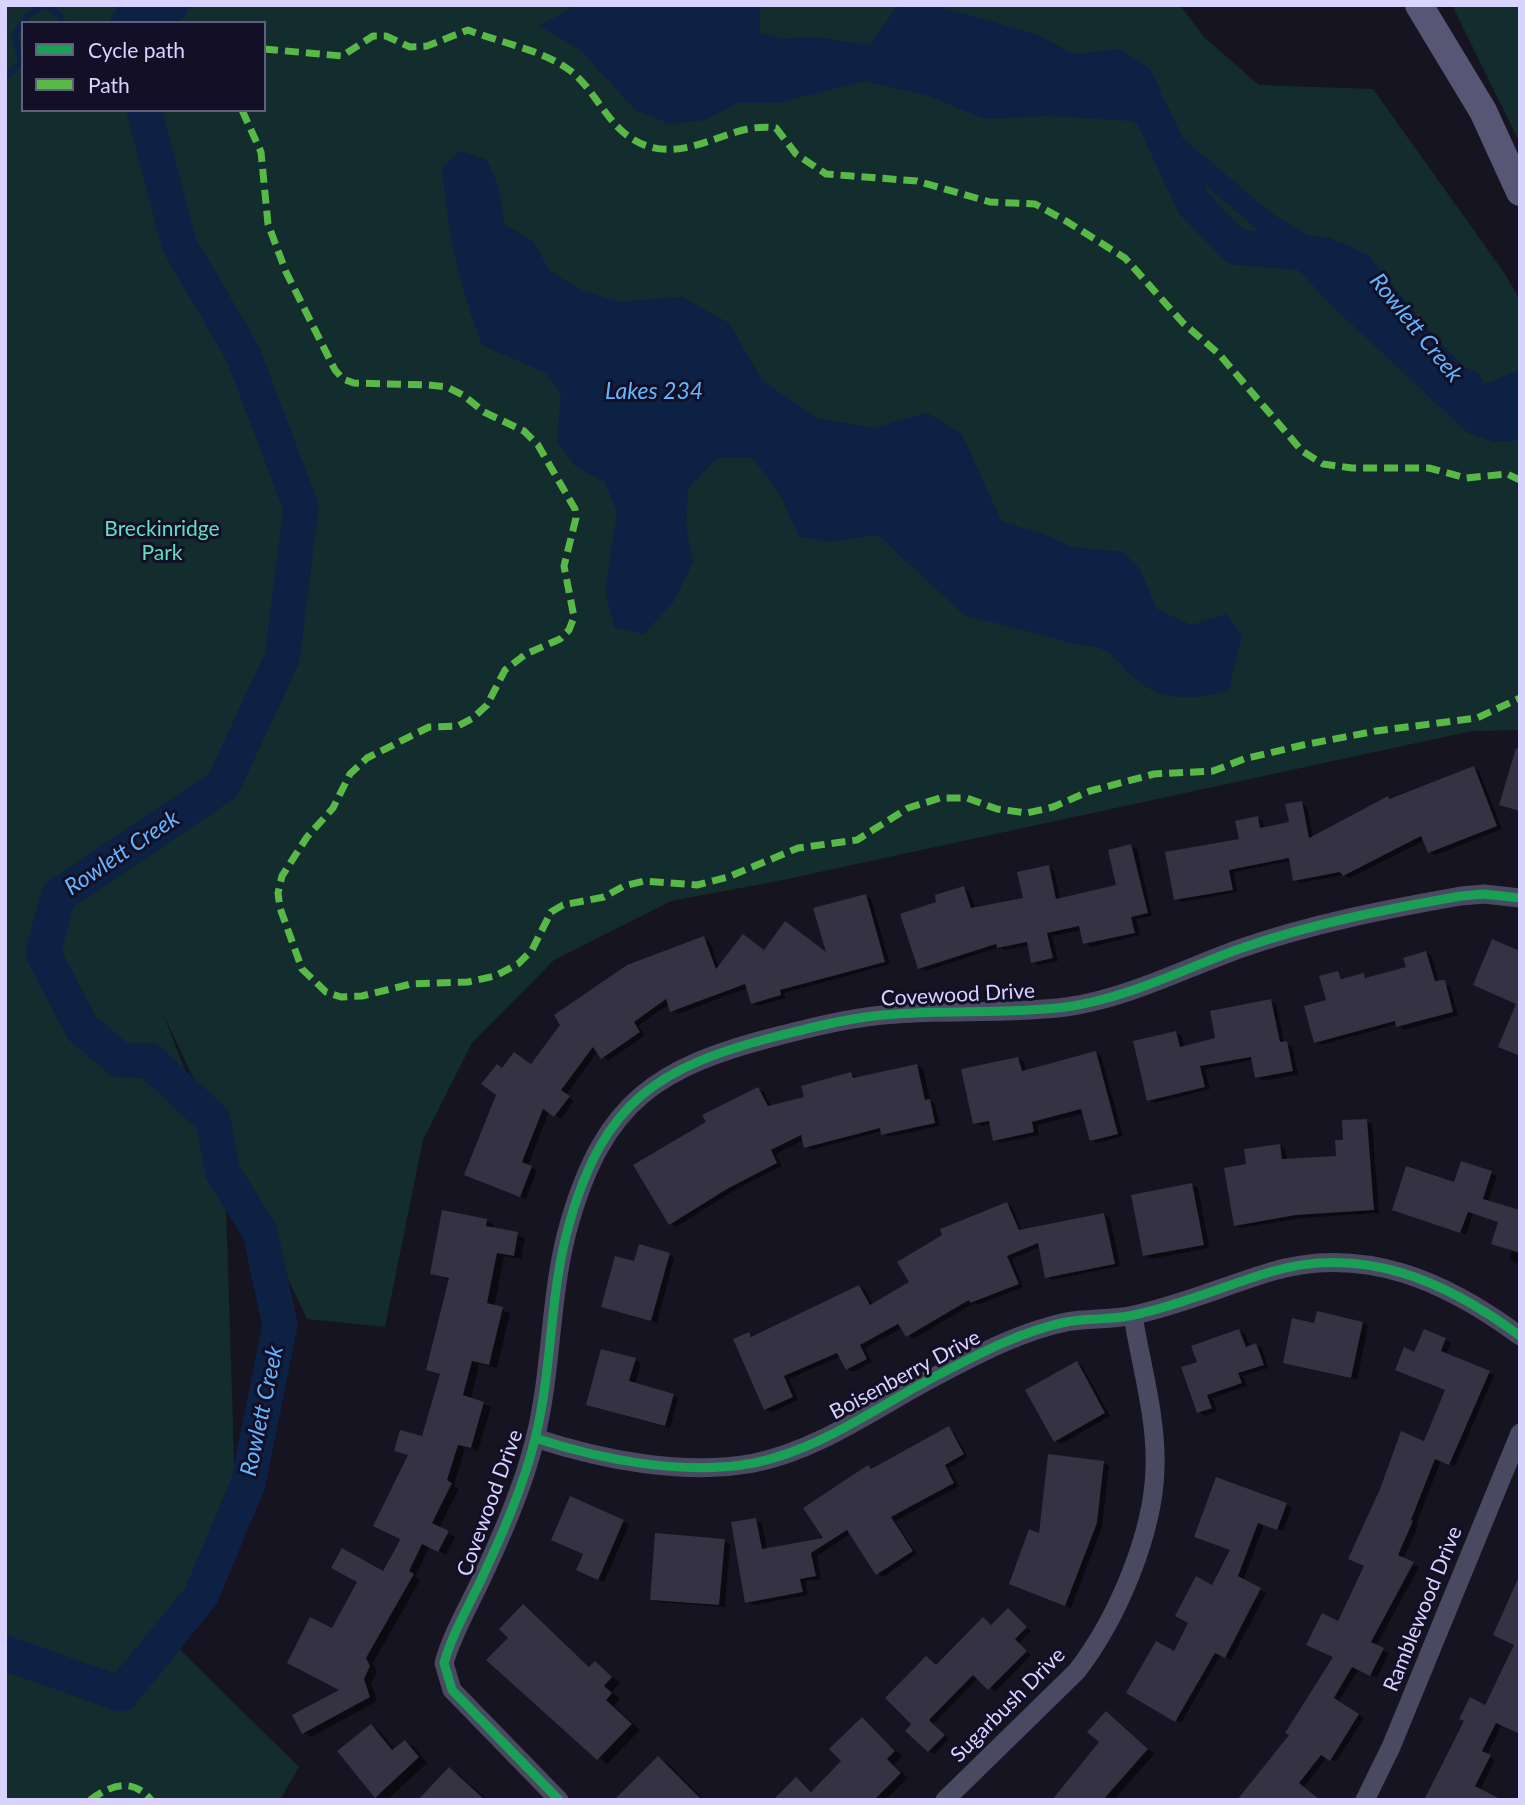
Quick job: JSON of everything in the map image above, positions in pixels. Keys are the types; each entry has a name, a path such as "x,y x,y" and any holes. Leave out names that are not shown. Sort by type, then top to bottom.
{"main road":[{"path":"1419,5 1477,100 1520,192"}],"street":[{"name":"Covewood Drive","path":"559,1800 452,1690 444,1663 513,1504 535,1438 560,1266 581,1186 612,1126 634,1100 672,1072 730,1048 804,1029 892,1014 1062,1007 1100,1001 1144,988 1239,949 1399,907 1484,894 1520,898"},
{"name":"Boisenberry Drive","path":"535,1438 574,1450 642,1462 704,1467 753,1463 796,1451 943,1373 1036,1330 1067,1322 1133,1315 1211,1294 1271,1272 1326,1261 1352,1261 1406,1272 1446,1289 1490,1314 1520,1336"},
{"name":"Sugarbush Drive","path":"945,1800 1077,1671 1093,1650 1116,1608 1145,1530 1155,1469 1153,1438 1133,1315"},
{"name":"Ramblewood Drive","path":"1365,1800 1391,1747 1520,1433"}],"green space":[{"name":"Breckinridge Park","path":"5,5 111,5 140,13 145,5 1180,5 1204,37 1259,85 1373,89 1505,274 1520,300 1520,730 1472,731 778,881 671,901 554,960 472,1043 423,1140 385,1327 307,1319 163,1014 225,1173 237,1554 169,1639 299,1767 280,1800 5,1800"},
{"path":"1452,5 1520,5 1520,143"}],"water":[{"path":"577,5 760,5 760,33 782,39 815,37 870,45 896,8 933,5 1035,34 1074,54 1120,49 1149,68 1160,88 1166,118 1180,136 1271,213 1323,245 1341,242 1369,256 1435,338 1490,392 1520,403 1520,440 1495,442 1468,433 1331,305 1276,246 1133,121 1047,116 985,119 929,96 865,81 777,103 737,103 705,120 669,124 636,110 580,50 539,26"},
{"name":"Lakes 234","path":"459,151 487,160 498,185 505,225 533,241 550,271 583,291 619,302 682,297 729,323 762,380 816,418 875,428 927,413 961,433 1002,522 1040,533 1072,547 1123,552 1140,569 1157,609 1191,625 1226,614 1242,635 1229,690 1190,697 1159,693 1142,684 1104,650 964,615 878,535 829,542 799,536 780,495 752,457 717,458 688,489 686,525 693,562 674,601 644,634 615,628 605,591 617,512 605,482 575,466 557,441 561,393 544,372 482,345 474,322 455,257 442,167"}],"building":[{"path":"1516,748 1520,749 1520,811 1499,805"},
{"path":"1474,766 1497,826 1428,853 1421,836 1343,876 1340,872 1293,881 1289,858 1229,870 1233,890 1174,900 1165,852 1239,839 1235,821 1258,816 1260,828 1289,822 1285,804 1302,801 1309,838 1388,796 1389,799"},
{"path":"1131,844 1148,913 1131,917 1135,933 1083,944 1079,926 1047,933 1053,958 1031,963 1027,942 997,948 996,944 918,969 900,914 936,902 935,895 964,886 971,908 1023,898 1017,872 1049,865 1056,899 1116,885 1108,850"},
{"path":"866,894 885,962 780,990 781,995 751,1004 745,984 670,1012 666,999 634,1022 640,1032 601,1059 593,1047 561,1090 570,1096 554,1117 543,1109 522,1162 532,1166 520,1197 464,1175 496,1095 481,1084 497,1064 502,1068 514,1052 531,1064 560,1025 554,1015 627,965 704,936 716,969 743,934 764,950 785,921 826,952 813,908"},
{"path":"1492,939 1520,951 1520,1056 1498,1047 1516,1004 1473,985"},
{"path":"1426,951 1435,981 1445,980 1453,1012 1396,1027 1395,1021 1314,1043 1304,1006 1326,1000 1319,976 1338,971 1341,979 1364,973 1365,978 1406,967 1403,958"},
{"path":"1271,999 1280,1042 1287,1041 1293,1071 1255,1078 1251,1057 1200,1066 1205,1087 1147,1101 1133,1041 1176,1031 1180,1047 1215,1038 1210,1011"},
{"path":"1096,1051 1118,1134 1090,1141 1081,1109 1032,1122 1034,1132 993,1141 989,1121 973,1124 961,1069 1018,1057 1022,1071"},
{"path":"917,1064 925,1100 930,1099 935,1123 881,1135 880,1128 804,1148 801,1135 771,1150 777,1163 727,1189 669,1225 633,1165 706,1122 702,1115 758,1087 768,1106 804,1097 801,1086 851,1072 853,1078"},
{"path":"1367,1119 1374,1210 1296,1215 1234,1226 1224,1168 1246,1164 1244,1149 1280,1144 1282,1159 1336,1156 1335,1140 1343,1140 1342,1120"},
{"path":"1461,1161 1492,1171 1483,1199 1520,1210 1520,1253 1491,1244 1498,1222 1468,1212 1460,1233 1392,1210 1406,1166 1454,1182"},
{"path":"1192,1183 1204,1245 1143,1256 1131,1195"},
{"path":"1007,1202 1019,1230 1104,1213 1115,1264 1045,1278 1038,1243 1007,1256 1019,1284 970,1303 969,1300 906,1337 898,1324 860,1345 867,1359 846,1370 837,1353 784,1376 793,1397 764,1410 733,1339 749,1332 751,1337 859,1285 870,1305 909,1282 897,1262 942,1235 940,1229"},
{"path":"442,1210 487,1219 486,1226 518,1232 514,1256 497,1253 487,1303 503,1307 489,1365 472,1361 463,1395 484,1402 471,1448 458,1445 447,1480 452,1483 432,1523 449,1531 438,1552 422,1544 409,1571 414,1574 366,1658 370,1666 364,1679 370,1697 302,1734 292,1715 339,1690 287,1663 310,1617 332,1628 357,1582 331,1568 342,1548 383,1571 400,1539 373,1526 408,1455 394,1451 400,1430 422,1436 440,1374 426,1370 449,1278 430,1274"},
{"path":"639,1244 670,1253 651,1321 601,1307 615,1256 634,1261"},
{"path":"1317,1311 1363,1322 1351,1378 1283,1363 1292,1318 1314,1323"},
{"path":"1239,1329 1246,1347 1256,1343 1264,1365 1238,1373 1242,1383 1207,1395 1212,1408 1197,1413 1181,1367 1197,1362 1191,1346"},
{"path":"1424,1329 1446,1338 1441,1351 1490,1371 1449,1465 1435,1459 1411,1520 1413,1521 1398,1555 1414,1562 1371,1642 1384,1648 1370,1676 1352,1667 1334,1698 1359,1714 1330,1761 1321,1755 1299,1783 1320,1800 1237,1800 1289,1735 1285,1733 1333,1657 1306,1645 1322,1613 1338,1621 1364,1566 1348,1559 1380,1489 1401,1431 1424,1441 1445,1390 1395,1370 1404,1347 1414,1352"},
{"path":"601,1349 636,1358 629,1381 674,1394 665,1426 586,1405"},
{"path":"1077,1361 1105,1413 1054,1442 1025,1390"},
{"path":"949,1426 964,1454 945,1465 954,1483 891,1517 913,1551 876,1575 847,1530 811,1553 816,1576 800,1579 803,1592 745,1603 731,1522 756,1518 762,1549 823,1538 803,1508 868,1465 871,1469"},
{"path":"1048,1454 1104,1461 1097,1523 1065,1606 1009,1584 1029,1529 1039,1533"},
{"path":"1216,1477 1287,1503 1277,1530 1258,1523 1238,1576 1261,1588 1225,1658 1215,1653 1175,1722 1126,1693 1156,1641 1174,1651 1188,1623 1175,1616 1196,1576 1212,1585 1230,1550 1194,1537"},
{"path":"570,1496 624,1520 598,1580 576,1570 583,1554 551,1540"},
{"path":"655,1533 725,1539 719,1605 650,1600"},
{"path":"1520,1574 1520,1734 1496,1723 1482,1751 1491,1755 1475,1786 1502,1800 1424,1800 1464,1721 1459,1719 1470,1697 1485,1705 1514,1645 1493,1635"},
{"path":"523,1604 589,1667 595,1661 612,1677 604,1686 612,1693 606,1700 632,1724 597,1760 486,1660 508,1638 499,1629"},
{"path":"1008,1608 1027,1627 1015,1639 1027,1651 988,1690 973,1675 929,1720 945,1735 928,1752 905,1731 911,1724 885,1698 926,1656 936,1665 983,1617 991,1625"},
{"path":"1106,1711 1148,1749 1103,1800 1052,1800 1099,1742 1087,1732"},
{"path":"862,1717 895,1751 887,1759 901,1773 874,1800 773,1800 796,1777 811,1792 841,1761 829,1749"},
{"path":"371,1724 392,1750 405,1740 419,1757 375,1798 337,1751"},
{"path":"658,1756 702,1800 614,1800"},
{"path":"449,1767 485,1800 418,1800"}],"waterway":[{"path":"24,21 29,14 45,5 60,15 62,21"},
{"name":"Rowlett Creek","path":"133,21 171,5"},
{"path":"21,26 15,35 21,63"},
{"path":"5,77 21,63"},
{"name":"Rowlett Creek","path":"5,1653 121,1694 201,1596 248,1484 280,1325 260,1232 223,1173 213,1120 150,1061 120,1060 82,1028 43,953 58,896 223,785 282,658 301,507 243,354 179,244 145,112"},
{"name":"Rowlett Creek","path":"1151,112 1194,204 1236,247 1326,255"},
{"name":"Rowlett Creek","path":"1465,386 1479,405 1520,389"}],"marked path":[{"path":"266,49 342,56 373,36 386,36 410,47 427,46 468,30 535,52 561,64 582,81 623,132 647,146 681,149 743,130 776,128 796,154 826,174 917,181 990,202 1035,204 1125,258 1183,323 1219,354 1302,451 1323,464 1352,468 1429,468 1466,478 1507,474 1520,480"},
{"path":"243,112 261,152 268,224 286,272 335,370 343,379 354,383 447,387 463,395 484,412 524,431 538,445 575,509 576,518 564,566 574,617 569,630 560,639 526,654 505,670 487,705 473,718 458,726 429,727 367,758 350,774 333,808 307,837 282,876 278,893 280,908 302,969 326,992 341,997 362,996 411,984 468,982 495,976 518,964 532,950 551,912 563,905 604,897 624,886 644,881 697,885 728,877 798,848 857,840 908,808 940,798 967,798 997,809 1027,813 1053,807 1090,791 1154,774 1213,771 1244,759 1303,745 1376,731 1477,718 1520,698"},
{"path":"90,1800 106,1790 121,1786 136,1788 151,1800"}],"cycle path":[{"path":"559,1800 452,1690 444,1663 455,1632 503,1530 530,1457 541,1412 563,1248 584,1180 600,1146 619,1118 642,1095 668,1077 698,1062 733,1049 819,1026 882,1015 1024,1010 1089,1003 1133,990 1239,949 1321,925 1461,896 1484,894 1520,898"},
{"path":"535,1438 588,1453 643,1464 700,1468 754,1463 804,1447 828,1436 958,1364 1034,1331 1066,1322 1126,1317 1151,1311 1270,1272 1304,1264 1338,1262 1370,1265 1402,1273 1463,1299 1520,1336"}]}
